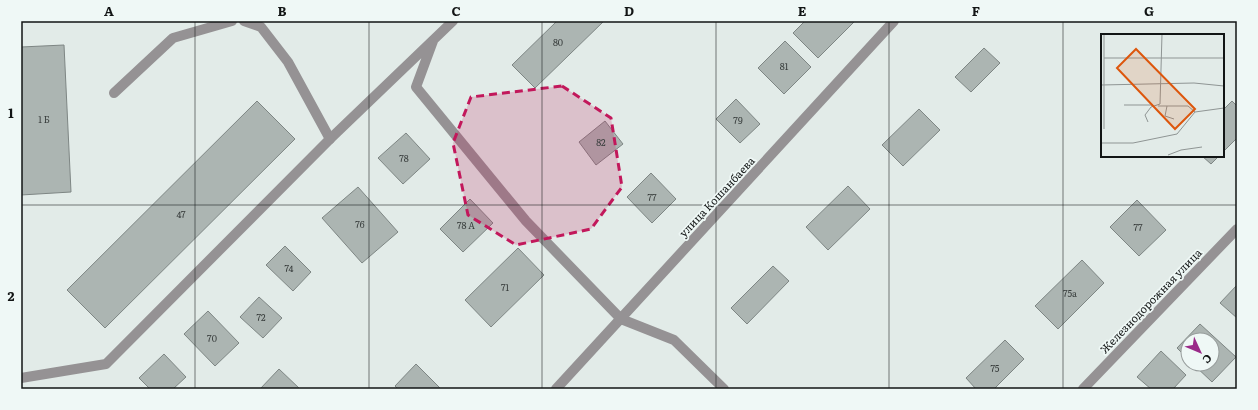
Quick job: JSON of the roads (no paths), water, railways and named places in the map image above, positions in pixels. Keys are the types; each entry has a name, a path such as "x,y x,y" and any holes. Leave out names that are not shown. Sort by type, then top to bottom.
{"street":[{"path":"114,93 174,38 232,21"},
{"path":"244,21 261,27 288,62 330,139"},
{"path":"446,21 434,37 416,87 526,221 621,319 674,340 724,389"},
{"path":"21,378 106,364 330,139 434,37 453,21"},
{"name":"улица Кошанбаева","path":"556,389 894,21"},
{"name":"Железнодорожная улица","path":"1083,389 1237,229"}]}
